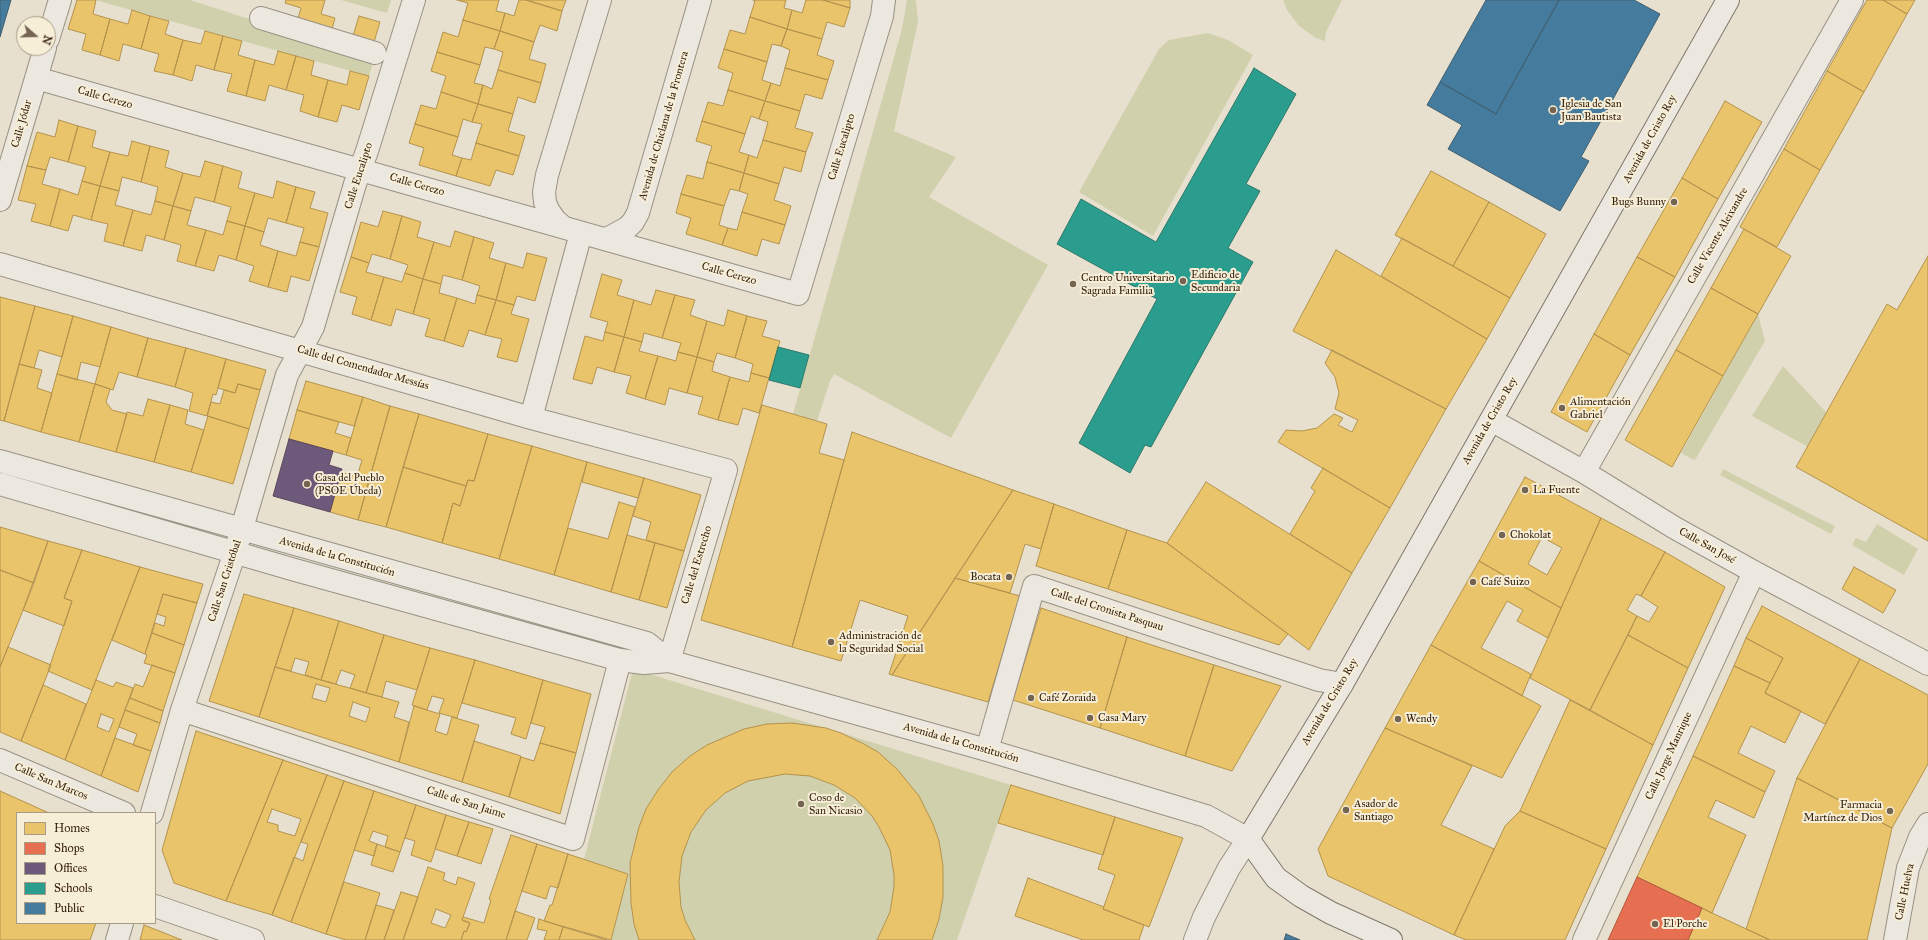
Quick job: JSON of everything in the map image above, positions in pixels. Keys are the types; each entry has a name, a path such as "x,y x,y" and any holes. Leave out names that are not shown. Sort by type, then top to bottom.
{"street":[{"path":"55,16 60,0"},
{"name":"Calle Eucalipto","path":"300,350 313,327 360,169 414,0"},
{"path":"531,418 572,230 555,220 548,210 544,192 547,175 600,0"},
{"name":"Avenida de Chiclana de la Frontera","path":"607,239 627,228 638,214 700,0"},
{"name":"Calle Eucalipto","path":"798,294 882,16 884,0"},
{"name":"Avenida de Cristo Rey","path":"1194,940 1229,868 1342,684 1728,0"},
{"name":"Calle Vicente Aleixandre","path":"1584,472 1852,0"},
{"path":"261,18 375,54"},
{"name":"Calle Jódar","path":"0,200 43,56"},
{"name":"Calle Cerezo","path":"36,78 798,294"},
{"name":"Calle del Comendador Messías","path":"0,264 531,418 726,470"},
{"name":"Calle San Cristóbal","path":"152,812 182,710 235,552 287,375 300,350"},
{"name":"Calle San José","path":"1491,420 1584,472 1675,528 1754,572 1928,664"},
{"name":"Avenida de la Constitución","path":"0,461 646,643 669,661"},
{"name":"Calle del Estrecho","path":"669,661 726,470"},
{"name":"Avenida de la Constitución","path":"0,484 295,570 620,660 644,663 669,661 987,750 1206,816 1248,839"},
{"name":"Calle Jorge Manrique","path":"1584,940 1754,572"},
{"name":"Calle del Cronista Pasquau","path":"987,750 1034,586 1319,680 1342,684"},
{"name":"Calle de San Jaime","path":"182,710 573,839 620,660"},
{"name":"Calle San Marcos","path":"0,760 122,812"},
{"name":"Calle Huelva","path":"1895,940 1908,868 1920,837 1928,824"},
{"path":"1248,839 1276,878 1301,896 1331,913 1391,940"},
{"path":"156,906 253,940"},
{"path":"117,940 122,924"}],"green space":[{"path":"95,0 190,0 374,59 369,76"},
{"path":"341,0 391,0 387,13"},
{"path":"907,0 916,0 918,22 894,131 956,157 929,197 1048,265 951,438 834,374 830,381 817,421 793,414 902,29"},
{"path":"1283,0 1342,0 1326,32 1325,41 1316,38 1299,26 1287,10"},
{"path":"1208,33 1228,40 1253,55 1153,236 1079,192 1159,49 1169,40"},
{"path":"1758,314 1765,341 1695,460 1690,458 1681,453"},
{"path":"1783,366 1827,413 1808,447 1752,416"},
{"path":"1723,469 1835,526 1831,534 1720,475"},
{"path":"1877,524 1918,549 1904,575 1852,545 1856,538 1866,542"},
{"name":"Coso de San Nicasio","path":"633,669 1011,785 957,940 611,940 628,874 584,859"}],"building: Homes":[{"path":"77,0 96,0 93,14 110,19 100,55 82,50 86,34 68,29"},
{"path":"286,0 325,0 321,14 335,18 330,36 296,25 301,8 285,3"},
{"path":"457,0 499,0 496,11 505,13 500,31 463,20 468,3"},
{"path":"519,0 526,0 562,11 557,31 540,25 534,42 500,31 505,13 514,16"},
{"path":"526,0 566,0 562,11"},
{"path":"753,0 786,0 784,8 792,10 787,29 750,17 755,1"},
{"path":"806,0 823,0 850,8 844,27 827,22 822,39 787,29 792,10 802,13"},
{"path":"823,0 850,0 850,8"},
{"path":"1867,0 1883,0 1907,14 1864,92 1827,71"},
{"path":"1883,0 1915,0 1907,14"},
{"path":"132,10 150,16 141,49 123,44 119,61 100,55 110,19 128,24"},
{"path":"150,16 169,21 165,34 183,40 173,75 154,71 159,54 141,49"},
{"path":"359,16 380,22 374,42 353,36"},
{"path":"750,17 787,29 781,46 772,44 767,62 724,49 730,30 745,34"},
{"path":"463,20 500,31 494,49 485,47 480,65 437,52 443,32 458,37"},
{"path":"787,29 822,39 817,55 834,61 828,80 785,68 790,50 781,46"},
{"path":"205,31 223,36 214,70 196,65 192,81 173,75 183,40 201,44"},
{"path":"500,31 534,42 529,59 546,64 541,83 498,70 503,52 494,49"},
{"path":"223,36 242,41 238,55 255,60 246,96 227,91 232,74 214,70"},
{"path":"724,49 767,62 762,80 771,83 765,101 728,90 733,73 718,68"},
{"path":"278,51 296,56 286,90 269,85 265,101 246,96 255,60 274,65"},
{"path":"437,52 480,65 474,83 483,85 478,104 441,92 446,76 431,71"},
{"path":"296,56 314,61 311,75 328,80 318,117 300,111 304,95 286,90"},
{"path":"785,68 828,80 822,99 805,94 800,111 765,101 771,83 780,86"},
{"path":"498,70 541,83 535,103 518,97 513,114 478,104 483,85 492,89"},
{"path":"350,71 369,76 359,110 342,105 337,122 318,117 328,80 347,85"},
{"path":"1827,71 1864,92 1820,170 1784,149"},
{"path":"728,90 765,101 759,119 751,116 745,134 702,121 708,102 723,106"},
{"path":"441,92 478,104 472,122 463,119 458,137 415,124 421,105 436,109"},
{"path":"765,101 800,111 795,128 813,133 806,152 763,140 768,122 759,119"},
{"path":"1725,101 1762,122 1718,199 1682,178"},
{"path":"478,104 513,114 508,131 525,136 519,156 476,143 482,124 472,122"},
{"path":"59,120 78,126 68,162 50,157 46,170 27,166 37,132 55,137"},
{"path":"702,121 745,134 739,152 749,155 744,173 707,162 712,146 696,141"},
{"path":"415,124 458,137 452,155 462,158 456,176 419,165 424,148 409,143"},
{"path":"78,126 96,131 92,147 110,152 100,186 82,181 86,167 68,162"},
{"path":"763,140 806,152 801,172 784,167 779,184 744,173 749,155 757,158"},
{"path":"132,141 150,146 141,182 122,177 119,191 100,186 110,152 128,156"},
{"path":"476,143 519,156 513,175 496,170 490,186 456,176 462,158 471,160"},
{"path":"150,146 169,151 165,167 183,173 173,206 155,201 158,187 141,182"},
{"path":"1784,149 1820,170 1777,247 1740,227"},
{"path":"205,161 223,166 214,202 195,197 191,211 173,206 183,173 200,177"},
{"path":"707,162 744,173 739,191 730,189 724,206 681,194 687,175 703,179"},
{"path":"27,166 46,170 42,184 60,189 50,226 31,221 36,204 18,200"},
{"path":"223,166 242,172 238,188 255,193 245,226 227,221 231,207 214,202"},
{"path":"1431,171 1489,202 1453,266 1395,235"},
{"path":"744,173 779,184 774,200 791,206 785,225 742,212 748,194 739,191"},
{"path":"1682,178 1718,199 1675,277 1637,257"},
{"path":"82,181 100,186 91,220 73,215 68,231 50,226 60,189 78,195"},
{"path":"277,181 296,187 286,223 268,218 264,232 245,226 255,193 273,198"},
{"path":"100,186 119,191 115,205 133,210 123,246 104,241 108,224 91,220"},
{"path":"296,187 315,192 310,208 328,213 319,247 300,242 304,228 286,223"},
{"path":"681,194 724,206 719,225 728,228 722,245 686,234 691,218 676,213"},
{"path":"155,201 173,206 164,240 146,235 142,251 123,246 133,210 151,215"},
{"path":"1489,202 1546,234 1510,298 1453,266"},
{"path":"173,206 191,211 187,225 206,230 195,266 177,261 181,245 164,240"},
{"path":"383,211 402,216 390,259 372,254 369,263 351,257 361,222 378,227"},
{"path":"742,212 785,225 779,244 762,239 757,256 722,245 728,228 737,230"},
{"path":"402,216 421,222 417,237 434,242 423,279 405,273 408,265 390,259"},
{"path":"227,221 245,226 236,260 219,255 214,271 195,266 206,230 223,235"},
{"path":"245,226 264,232 260,245 278,251 268,287 249,281 254,266 236,260"},
{"path":"1744,229 1791,256 1758,314 1711,288"},
{"path":"455,231 474,237 462,280 443,275 441,284 423,279 434,242 450,247"},
{"path":"474,237 494,243 489,258 506,263 496,300 477,295 480,286 462,280"},
{"path":"1402,238 1510,298 1487,339 1381,276"},
{"path":"300,242 319,247 309,281 291,276 287,292 268,287 278,251 296,256"},
{"path":"1336,250 1487,339 1446,409 1293,331"},
{"path":"527,253 547,258 535,301 517,296 514,305 496,300 506,263 523,268"},
{"path":"1928,256 1928,541 1796,467 1887,304 1897,310"},
{"path":"351,257 369,263 366,272 384,277 371,320 352,314 357,297 340,292"},
{"path":"1637,257 1675,277 1630,355 1594,334"},
{"path":"405,273 423,279 413,314 396,309 391,326 371,320 384,277 402,282"},
{"path":"602,274 622,280 617,295 634,300 624,337 605,332 608,322 590,317"},
{"path":"423,279 441,284 439,293 457,298 444,341 425,336 430,319 413,314"},
{"path":"1711,288 1758,314 1723,376 1676,350"},
{"path":"656,290 675,295 662,338 644,333 642,342 624,337 634,300 651,305"},
{"path":"477,295 496,300 485,335 469,330 463,347 444,341 457,298 475,304"},
{"path":"675,295 695,300 690,315 707,321 697,357 678,352 681,343 662,338"},
{"path":"0,297 35,306 4,421 0,420"},
{"path":"496,300 514,305 511,314 529,319 517,362 497,357 502,339 485,335"},
{"path":"35,306 73,316 62,357 39,350 34,368 19,364"},
{"path":"728,310 747,316 735,358 717,353 714,362 697,357 707,321 724,326"},
{"path":"73,316 111,327 100,367 81,362 77,380 57,374"},
{"path":"747,316 767,321 762,336 780,341 769,378 751,373 753,364 735,358"},
{"path":"111,327 148,338 137,377 119,372 113,390 95,384"},
{"path":"605,332 624,337 614,372 597,367 592,384 573,379 585,336 603,341"},
{"path":"1594,334 1630,355 1587,432 1551,412"},
{"path":"624,337 642,342 639,351 658,356 645,399 626,393 631,376 614,372"},
{"path":"148,338 186,348 175,387 137,377"},
{"path":"186,348 226,359 216,395 213,394 207,416 189,411 193,393 175,387"},
{"path":"1332,350 1446,409 1390,508 1278,442 1286,430 1302,431 1317,428 1334,414 1343,418 1338,425 1352,432 1358,420 1335,409 1339,393 1335,377 1325,363"},
{"path":"1676,350 1723,376 1672,467 1625,440"},
{"path":"678,352 697,357 687,393 669,388 665,405 645,399 658,356 676,361"},
{"path":"697,357 714,362 712,371 730,377 718,420 698,414 703,397 687,393"},
{"path":"226,359 266,370 260,390 238,384 235,393 218,388"},
{"path":"19,364 42,370 37,388 52,393 41,432 4,421"},
{"path":"751,373 769,378 759,413 743,408 738,425 718,420 730,377 749,382"},
{"path":"57,374 95,384 79,442 41,432"},
{"path":"306,381 363,397 354,426 297,410"},
{"path":"95,384 110,389 106,402 112,410 127,414 116,452 79,442"},
{"path":"238,384 260,390 249,429 207,416 211,402 220,404 224,390 235,393"},
{"path":"363,397 390,406 358,520 330,512 341,472 357,477 362,460 346,455"},
{"path":"148,399 170,405 154,462 116,452 127,412 143,416"},
{"path":"170,405 188,410 185,424 204,430 191,472 154,462"},
{"path":"762,405 827,424 819,453 844,460 792,647 701,620"},
{"path":"390,406 419,414 386,527 358,520"},
{"path":"297,410 339,422 335,433 351,438 346,455 289,439"},
{"path":"419,414 488,434 474,481 468,480 466,486 403,467"},
{"path":"208,416 249,429 233,484 191,472"},
{"path":"852,432 1013,490 892,675 889,674 908,616 860,600 841,661 792,647"},
{"path":"488,434 532,446 499,559 442,543 453,503 460,506 468,480 474,481"},
{"path":"532,446 587,462 554,575 499,559"},
{"path":"587,462 644,478 638,498 582,482"},
{"path":"403,467 466,486 460,506 453,503 442,543 386,527"},
{"path":"1323,468 1390,508 1352,573 1290,534 1315,491 1311,488"},
{"path":"1525,477 1601,518 1561,608 1479,561","holes":["1542,537 1562,548 1547,575 1528,564"]},
{"path":"644,478 701,495 684,551 646,540 651,522 633,516"},
{"path":"1206,482 1352,573 1309,650 1167,543"},
{"path":"1013,490 1054,504 1041,549 1025,544 1010,593 955,578"},
{"path":"619,502 635,507 611,592 554,575 568,528 608,539"},
{"path":"1054,504 1127,530 1108,589 1036,566"},
{"path":"1601,518 1665,552 1641,596 1636,594 1627,610 1637,616 1590,710 1530,678"},
{"path":"0,527 48,541 34,583 0,570"},
{"path":"1127,530 1167,543 1288,634 1279,645 1108,589"},
{"path":"627,535 655,543 639,600 611,592"},
{"path":"48,541 82,550 64,598 72,601 64,626 23,610"},
{"path":"655,543 684,551 667,608 639,600"},
{"path":"82,550 140,567 92,690 48,671 72,601 64,598"},
{"path":"1665,552 1725,587 1688,668 1628,635 1637,616 1649,622 1658,607 1641,596"},
{"path":"1479,561 1561,608 1548,638 1517,621 1523,610 1507,601 1481,648 1531,674 1522,696 1431,645"},
{"path":"140,567 203,584 197,603 163,594 145,654 112,640"},
{"path":"1854,567 1896,590 1883,613 1842,589"},
{"path":"0,570 34,583 0,667"},
{"path":"955,578 1020,596 988,702 892,675"},
{"path":"163,594 197,603 184,645 152,633 155,623 164,626 166,617 157,614"},
{"path":"244,594 294,608 259,717 209,701"},
{"path":"1762,606 1860,659 1825,724 1765,693 1783,658 1746,638"},
{"path":"294,608 339,621 321,680 305,675 309,662 295,658 291,671 275,667"},
{"path":"1041,608 1127,637 1100,728 1013,700"},
{"path":"339,621 384,635 366,693 350,688 355,675 341,670 336,684 321,680"},
{"path":"152,633 184,645 175,673 144,663 147,655 145,654"},
{"path":"384,635 430,648 417,690 386,681 382,697 366,693"},
{"path":"1628,635 1688,668 1653,745 1590,710"},
{"path":"1127,637 1214,665 1185,756 1100,728"},
{"path":"1746,638 1783,658 1770,683 1734,666"},
{"path":"1431,645 1541,706 1502,778 1385,728"},
{"path":"8,647 51,665 21,741 0,732 0,667"},
{"path":"430,648 475,660 457,718 439,713 444,699 432,696 427,710 412,705"},
{"path":"1860,659 1928,695 1928,764 1892,828 1797,778"},
{"path":"475,660 543,680 526,739 511,734 516,718 462,703"},
{"path":"152,665 175,673 163,711 130,698 135,684 143,687"},
{"path":"1214,665 1281,686 1232,771 1185,756"},
{"path":"1734,666 1770,683 1765,693 1801,711 1785,743 1751,726 1738,753 1775,771 1765,792 1693,756"},
{"path":"275,667 399,702 394,717 409,722 399,762 259,717","holes":["316,684 330,688 326,702 312,698","353,702 370,708 366,722 349,716"]},
{"path":"96,680 113,687 116,682 133,688 101,776 65,760","holes":["101,714 114,719 109,732 97,727"]},
{"path":"543,680 591,694 576,753 540,743 545,727 531,723"},
{"path":"43,685 86,704 65,760 21,741"},
{"path":"130,698 163,711 160,723 125,710"},
{"path":"1570,700 1653,745 1606,849 1520,811"},
{"path":"414,706 440,714 435,731 447,735 452,717 479,725 462,782 399,762"},
{"path":"125,710 160,723 151,751 133,745 137,734 119,727"},
{"path":"792,723 826,728 841,733 878,752 897,769 919,796 933,824 939,841 943,866 943,897 939,919 932,940 877,940 890,912 894,887 894,875 890,850 879,827 872,816 855,798 834,785 810,776 785,774 748,781 725,793 706,810 691,832 682,856 679,882 681,907 685,920 695,940 639,940 634,924 631,903 630,863 639,827 646,809 658,790 672,772 690,756 707,745 744,729 767,724"},
{"path":"1385,728 1472,766 1441,825 1494,849 1454,935 1328,876 1318,849"},
{"path":"196,731 283,760 226,901 174,883 162,850"},
{"path":"115,738 151,751 138,792 101,776"},
{"path":"474,741 521,756 509,797 462,782"},
{"path":"540,743 576,753 560,814 509,797 521,757 534,761"},
{"path":"1693,756 1765,792 1754,818 1716,800 1708,817 1746,835 1712,913 1637,877"},
{"path":"283,760 327,775 272,915 226,901","holes":["272,809 301,819 295,836 278,831 278,825 267,822"]},
{"path":"327,775 344,781 291,922 272,915 294,857 303,861 308,844 301,842"},
{"path":"1797,778 1892,828 1867,940 1770,940 1746,929"},
{"path":"344,781 374,791 326,934 291,922"},
{"path":"1011,785 1115,817 1103,855 998,823"},
{"path":"0,791 47,812 16,812 16,924 96,924 90,940 0,940"},
{"path":"374,791 416,805 400,852 385,847 388,836 373,831 369,841 377,844 374,856 354,850"},
{"path":"416,805 446,815 431,862 411,855 415,841 405,838"},
{"path":"1520,811 1606,849 1565,940 1466,940 1454,935 1505,826"},
{"path":"446,815 469,822 457,856 435,849"},
{"path":"1115,817 1183,838 1149,927 1103,909 1115,875 1098,869"},
{"path":"469,822 493,829 481,864 457,856"},
{"path":"511,835 537,844 506,940 461,940 464,931 466,932 470,923 462,920 463,917 484,923 491,900 489,899"},
{"path":"377,844 400,852 393,872 371,865"},
{"path":"537,844 568,854 558,888 550,886 546,899 522,891"},
{"path":"568,854 628,874 611,940 544,921 550,905 552,905"},
{"path":"428,867 445,873 443,880 456,885 458,877 475,883 462,920 470,923 466,932 464,931 461,940 403,940","holes":["436,909 451,915 445,928 431,923"]},
{"path":"1028,878 1104,907 1103,909 1144,925 1139,940 1083,940 1015,916"},
{"path":"344,882 380,893 365,940 346,940 326,934"},
{"path":"401,892 418,897 412,915 403,940 384,940"},
{"path":"376,905 394,910 384,940 365,940"},
{"path":"1702,908 1712,913 1770,940 1688,940"},
{"path":"515,911 535,918 527,940 506,940"},
{"path":"539,919 563,927 559,940 544,940 547,931 537,929"},
{"path":"144,925 182,940 140,940"},
{"path":"563,927 607,940 559,940"}],"building: Shops":[{"name":"El Porche","path":"1637,877 1702,908 1688,940 1608,940"}],"building: Offices":[{"name":"Casa del Pueblo (PSOE Úbeda)","path":"289,439 333,451 329,465 342,469 330,512 273,496"}],"building: Schools":[{"name":"Edificio de Secundaria","path":"1254,68 1296,94 1246,184 1260,191 1228,248 1253,262 1151,447 1145,445 1130,473 1079,443 1157,299 1057,244 1081,199 1156,242"},
{"path":"778,347 809,355 800,388 769,380"}],"building: Public":[{"path":"0,0 11,0 0,37"},
{"path":"1486,0 1559,0 1496,114 1440,82"},
{"name":"Iglesia de San Juan Bautista","path":"1559,0 1634,0 1660,14 1581,157 1589,161 1560,211 1448,149 1462,125 1427,105 1440,82 1496,114"},
{"path":"1286,934 1300,940 1284,940"}],"place":[{"name":"Iglesia de San Juan Bautista","path":"1553,110"},
{"name":"Bugs Bunny","path":"1674,202"},
{"name":"Edificio de Secundaria","path":"1183,281"},
{"name":"Centro Universitario Sagrada Familia","path":"1073,284"},
{"name":"Alimentación Gabriel","path":"1562,408"},
{"name":"Casa del Pueblo (PSOE Úbeda)","path":"307,484"},
{"name":"La Fuente","path":"1525,490"},
{"name":"Chokolat","path":"1502,535"},
{"name":"Bocata","path":"1009,577"},
{"name":"Café Suizo","path":"1473,582"},
{"name":"Administración de la Seguridad Social","path":"831,642"},
{"name":"Café Zoraida","path":"1031,698"},
{"name":"Casa Mary","path":"1090,718"},
{"name":"Wendy","path":"1398,719"},
{"name":"Coso de San Nicasio","path":"801,804"},
{"name":"Asador de Santiago","path":"1346,810"},
{"name":"Farmacia Martínez de Dios","path":"1890,811"},
{"name":"El Porche","path":"1655,924"}]}
